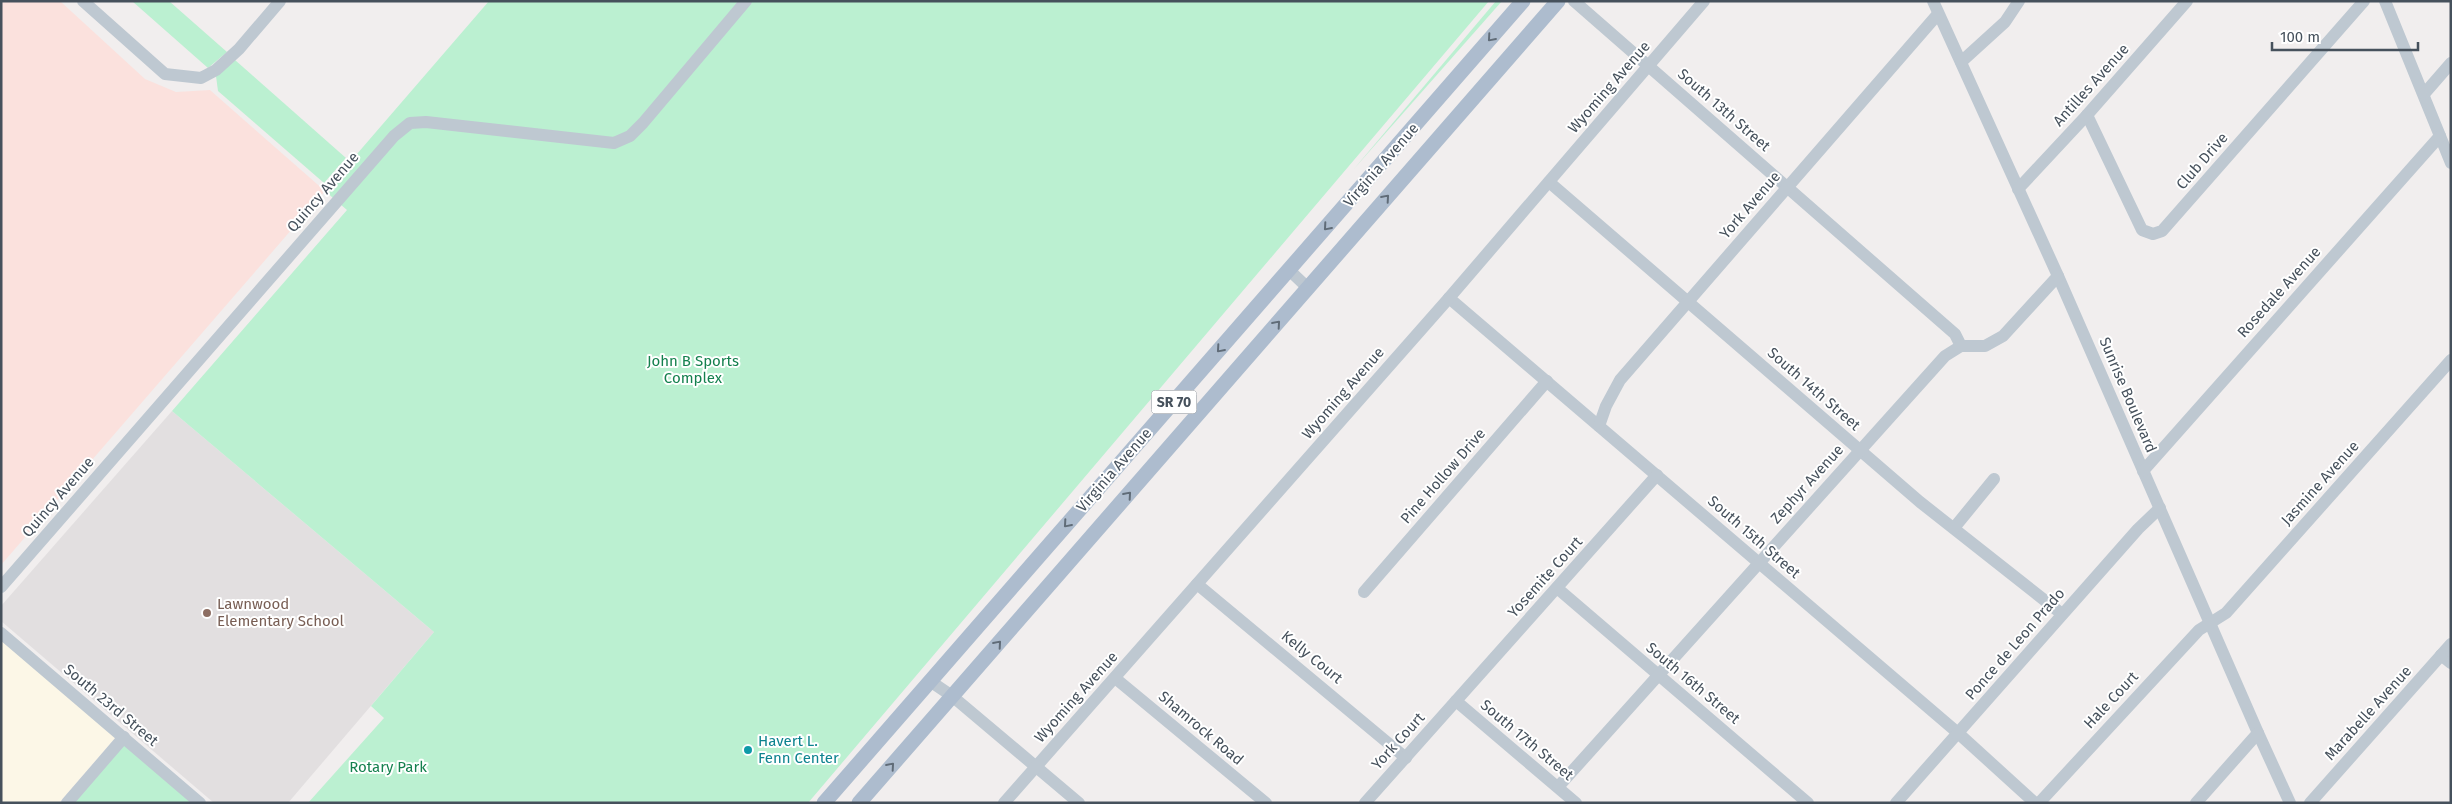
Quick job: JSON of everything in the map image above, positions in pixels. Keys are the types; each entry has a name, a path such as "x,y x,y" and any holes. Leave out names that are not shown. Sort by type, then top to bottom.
{"main road":[{"name":"Virginia Avenue","path":"824,803 1523,1"},
{"name":"Virginia Avenue","path":"859,803 1558,1"}],"street":[{"path":"83,1 165,74 201,78 216,70 239,49 280,1"},
{"name":"Quincy Avenue","path":"1,587 394,136 410,123 426,122 614,143 630,136 643,123 746,1"},
{"name":"South 13th Street","path":"1574,1 1788,186 1955,334 1961,346"},
{"name":"Wyoming Avenue","path":"1004,803 1449,298 1704,1"},
{"name":"Sunrise Boulevard","path":"1933,1 2058,276 2290,803"},
{"path":"1961,62 2006,22 2019,1"},
{"name":"Antilles Avenue","path":"2018,189 2087,115 2187,1"},
{"name":"Club Drive","path":"2087,115 2142,230 2152,234 2162,231 2364,1"},
{"path":"2385,1 2451,163"},
{"name":"York Avenue","path":"1599,426 1606,406 1620,380 1938,14"},
{"path":"2424,94 2451,63"},
{"name":"Rosedale Avenue","path":"2143,471 2440,136"},
{"name":"South 14th Street","path":"1549,182 1859,450 2062,614"},
{"path":"1289,270 1308,288"},
{"path":"1961,346 1984,346 2003,336 2058,276"},
{"name":"South 15th Street","path":"1449,298 1658,475 2037,803"},
{"name":"Zephyr Avenue","path":"1558,787 1859,450 1945,356 1961,346"},
{"name":"Jasmine Avenue","path":"2209,622 2226,613 2451,360"},
{"name":"Pine Hollow Drive","path":"1364,592 1547,381"},
{"name":"Yosemite Court","path":"1456,701 1658,475"},
{"path":"1954,528 1994,479"},
{"name":"Ponce de Leon Prado","path":"1896,803 2138,529 2160,508"},
{"name":"Kelly Court","path":"1197,584 1406,758"},
{"name":"South 16th Street","path":"1557,588 1808,803"},
{"name":"Hale Court","path":"2037,803 2199,630 2209,622"},
{"name":"South 23rd Street","path":"1,633 200,803"},
{"name":"Marabelle Avenue","path":"2310,803 2446,659 2451,644"},
{"name":"Shamrock Road","path":"1115,678 1266,803"},
{"path":"930,681 952,696 1079,803"},
{"name":"York Court","path":"1365,803 1456,701"},
{"name":"South 17th Street","path":"1456,701 1576,803"},
{"path":"2196,803 2258,733"},
{"path":"67,803 124,737"}],"shaded area":[{"path":"1,1 60,1 145,79 176,92 210,90 325,191 1,565"},
{"name":"Lawnwood Elementary School","path":"172,411 434,632 288,803 214,803 1,621 1,606"},
{"path":"1,640 116,737 59,803 1,803"}],"green space":[{"path":"132,1 169,1 227,52 208,68"},
{"name":"John B Sports Complex","path":"489,1 1489,1 808,803 308,803 384,718 371,706 434,632 172,411 347,210 325,191"},
{"path":"1496,1 1502,1 1353,170"},
{"path":"235,60 346,158 324,183 218,91 216,76"},
{"path":"125,744 192,803 74,803"}],"place":[{"name":"Lawnwood Elementary School","path":"207,613"},
{"name":"Havert L. Fenn Center","path":"748,750"}],"park label":[{"name":"Rotary Park","path":"388,767"}]}
